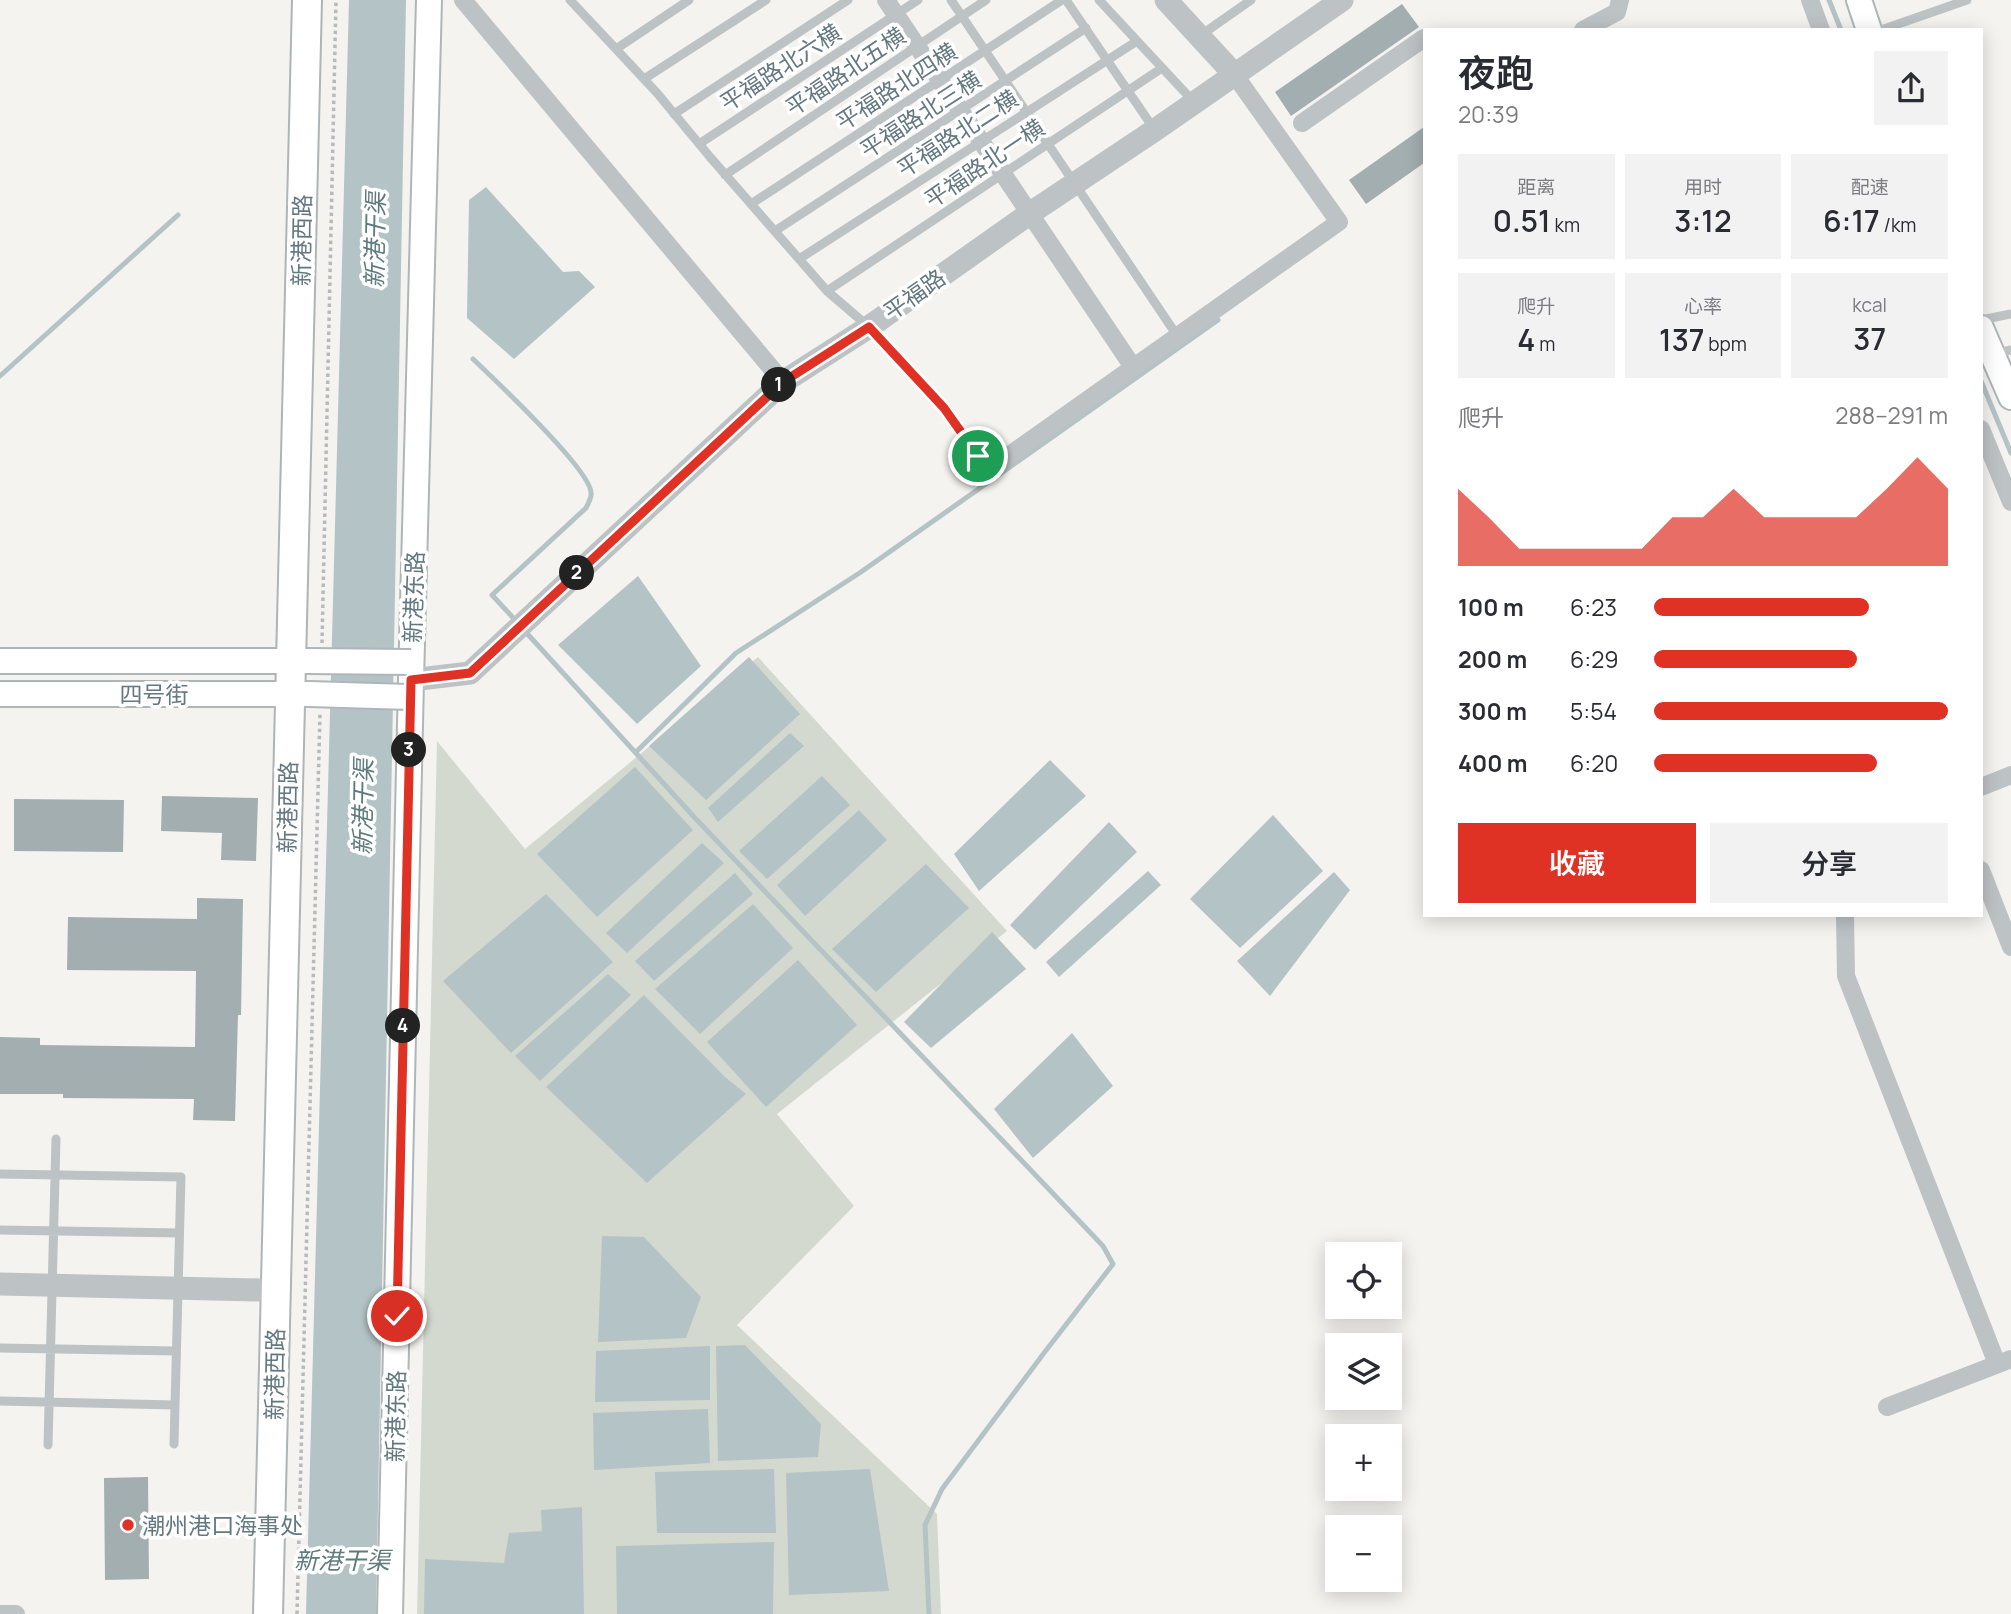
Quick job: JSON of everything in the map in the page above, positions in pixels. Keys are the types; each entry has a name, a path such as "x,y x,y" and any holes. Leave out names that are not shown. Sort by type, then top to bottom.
{"main road":[{"name":"新港西路","path":"268,1614 307,0"},
{"name":"新港东路","path":"390,1614 429,0"},
{"path":"1859,0 1868,28"},
{"path":"1983,330 2002,352 2009,389"},
{"name":"四号街","path":"0,661 315,658 411,680"},
{"name":"四号街","path":"0,694 314,703 411,680"}],"street":[{"path":"463,0 783,382"},
{"name":"平福路","path":"411,680 470,673 783,382 869,327 1342,0"},
{"path":"1587,28 1617,12 1620,0"},
{"path":"1810,0 1820,28"},
{"path":"994,466 1339,222 1234,74 1171,2"},
{"path":"891,7 1133,367"},
{"path":"1302,123 1423,39"},
{"path":"1983,434 2011,502"},
{"path":"1983,786 2011,775"},
{"path":"1983,875 2011,947"},
{"path":"1845,917 1846,976 2004,1362 1887,1407"},
{"path":"0,1283 260,1290"},
{"path":"0,1614 16,1614"}],"lane":[{"path":"570,0 645,79 827,291 869,327 944,408 978,456 994,466"},
{"path":"616,49 689,0"},
{"path":"645,79 766,0"},
{"path":"674,114 848,0"},
{"name":"平福路北六横","path":"699,144 891,7 918,0"},
{"path":"951,0 1178,337"},
{"name":"平福路北五横","path":"725,175 986,0"},
{"path":"1064,0 1086,28 1154,130"},
{"name":"平福路北四横","path":"751,204 1064,0"},
{"path":"1099,0 1194,102"},
{"path":"1200,36 1251,0"},
{"path":"1887,28 1967,0"},
{"name":"平福路北三横","path":"775,231 1086,28"},
{"name":"平福路北二横","path":"799,259 1137,41"},
{"name":"平福路北一横","path":"827,291 1162,68"},
{"path":"1983,320 2011,314"},
{"path":"48,1445 56,1139"},
{"path":"0,1174 181,1177 173,1444"},
{"path":"0,1230 179,1233"},
{"path":"0,1348 176,1351"},
{"path":"0,1401 175,1405"}],"path":[{"path":"315,658 336,0"},
{"path":"297,1614 314,703"}],"shaded area":[{"path":"758,657 1007,931 777,1114 854,1206 737,1325 937,1514 941,1614 417,1614 437,741 525,849"}],"water":[{"name":"新港干渠","path":"349,0 406,0 376,1614 306,1614"},
{"path":"486,187 563,272 579,271 595,287 514,359 467,318 469,200"},
{"path":"638,576 701,666 637,724 558,645"},
{"path":"749,657 800,714 706,800 649,746"},
{"path":"790,733 804,746 718,822 708,808"},
{"path":"1050,760 1086,796 979,891 954,854"},
{"path":"635,767 693,830 597,917 537,854"},
{"path":"822,776 850,805 767,879 739,851"},
{"path":"859,810 887,840 805,916 777,885"},
{"path":"1273,815 1323,871 1240,948 1190,899"},
{"path":"1109,822 1137,852 1035,950 1010,925"},
{"path":"702,843 724,863 627,953 606,933"},
{"path":"926,864 969,908 876,992 832,949"},
{"path":"1148,871 1161,885 1059,977 1046,962"},
{"path":"1334,872 1350,890 1270,996 1237,961"},
{"path":"735,873 753,894 654,981 635,961"},
{"path":"546,894 613,962 511,1053 443,981"},
{"path":"753,904 793,948 700,1034 655,989"},
{"path":"992,932 1026,969 931,1048 904,1022"},
{"path":"798,960 857,1025 766,1107 707,1042"},
{"path":"608,974 631,995 540,1081 515,1056"},
{"path":"644,995 725,1077 746,1094 647,1183 546,1087"},
{"path":"1072,1033 1113,1086 1033,1158 994,1109"},
{"path":"602,1236 644,1237 701,1297 686,1338 598,1342"},
{"path":"745,1345 821,1424 818,1457 718,1461 716,1346"},
{"path":"710,1346 710,1400 595,1402 596,1351"},
{"path":"708,1409 710,1463 594,1470 593,1413"},
{"path":"774,1469 776,1533 657,1533 655,1472"},
{"path":"870,1469 889,1591 789,1595 786,1473"},
{"path":"582,1507 584,1614 424,1614 425,1559 504,1563 509,1533 542,1531 541,1510"},
{"path":"774,1542 773,1614 617,1614 616,1546"}],"building":[{"path":"1402,4 1419,27 1291,116 1275,92"},
{"path":"1423,128 1423,164 1366,204 1349,180"},
{"path":"162,796 258,798 256,861 221,860 222,833 161,831"},
{"path":"14,799 124,800 123,852 14,851"},
{"path":"197,898 243,899 241,1015 238,1015 235,1121 193,1120 194,1099 63,1098 63,1094 0,1094 0,1037 40,1038 40,1045 195,1047 196,971 67,970 68,917 197,919"},
{"path":"148,1477 149,1579 105,1580 104,1478"}],"waterway":[{"path":"1829,0 1840,28"},
{"path":"0,376 178,215"},
{"path":"636,752 736,653 861,572 1218,320"},
{"path":"473,359 520,404 576,465 587,481 591,493 586,508 492,595 517,622"},
{"path":"1983,386 2011,453"},
{"path":"523,629 695,818 1103,1246 1113,1264 942,1489 925,1525 929,1614"}],"place":[{"name":"潮州港口海事处","path":"128,1525"}],"route":[{"path":"397,1316 411,680 470,673 783,382 869,327 944,408 978,456"}]}
